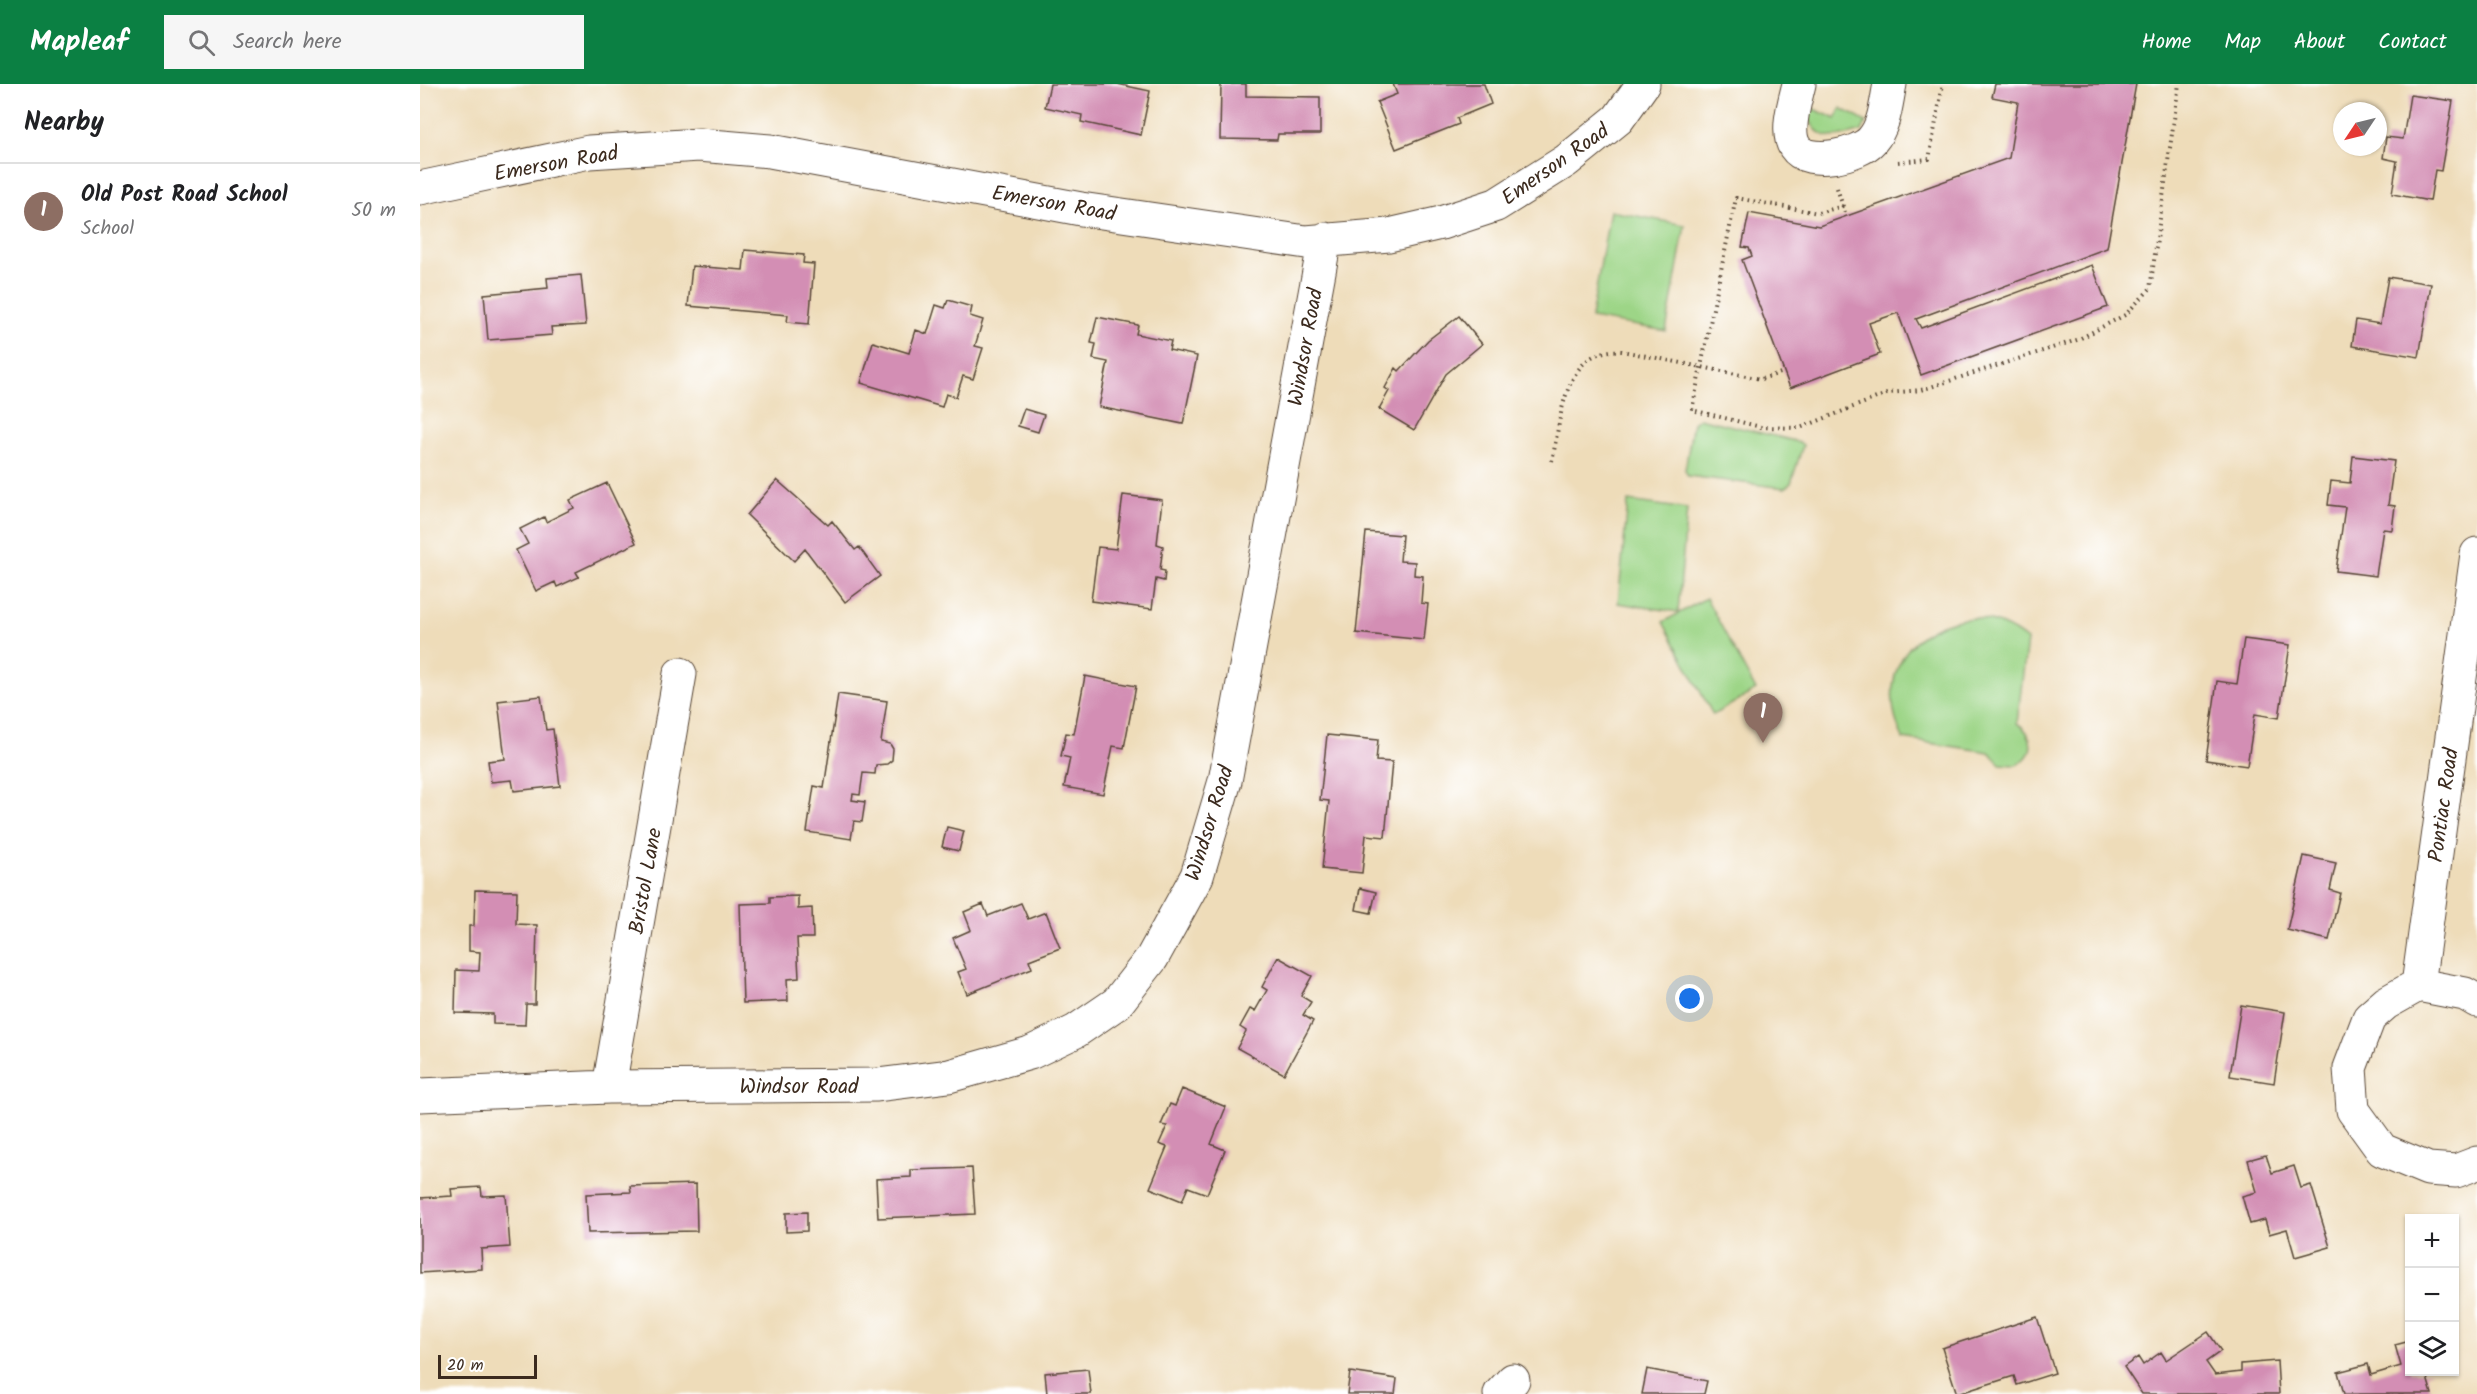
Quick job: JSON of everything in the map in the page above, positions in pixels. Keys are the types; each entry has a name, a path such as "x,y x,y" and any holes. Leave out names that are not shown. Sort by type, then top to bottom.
{"street":[{"name":"Emerson Road","path":"420,188 588,152 699,146 770,151 1081,209 1306,242 1389,235 1441,223 1496,205 1566,161 1618,119 1642,84"},
{"path":"1799,84 1792,127 1794,145 1802,153 1826,157 1849,153 1871,141 1884,116 1890,84"},
{"name":"Windsor Road","path":"420,1095 609,1087 877,1085 949,1076 1030,1053 1076,1031 1117,1003 1152,958 1197,876 1225,781 1324,240"},
{"name":"Pontiac Road","path":"2418,985 2477,554"},
{"name":"Bristol Lane","path":"609,1087 681,674"},
{"path":"2477,1001 2465,994 2418,985 2386,1003 2369,1018 2350,1068 2353,1110 2382,1150 2428,1169 2456,1171 2477,1163"}],"path":[{"path":"1843,206 1818,213 1736,198 1699,366 1692,410 1761,427 1800,428 1889,393 1921,390 2077,340 2115,321 2150,289 2179,84"},
{"path":"1552,461 1569,381 1578,368 1593,357 1622,351 1761,379 1784,372"}],"green space":[{"path":"1812,108 1836,119 1841,108 1866,122 1862,131 1830,137 1817,131 1812,124 1808,115"},
{"path":"1610,211 1685,225 1666,331 1591,318"},
{"path":"1699,418 1799,442 1803,445 1791,483 1785,488 1688,476 1685,470 1693,423"},
{"path":"1628,501 1687,509 1678,612 1618,603"},
{"path":"1706,598 1756,690 1713,715 1663,622"},
{"path":"1975,618 2003,625 2027,640 2017,723 2027,733 2031,744 2027,756 2016,765 2000,764 1989,752 1903,739 1895,716 1892,695 1895,675 1903,657 1915,642 1931,630 1951,622"}],"building":[{"path":"1050,84 1117,84 1150,91 1141,135 1081,122 1082,115 1045,107"},
{"path":"1221,84 1246,84 1246,96 1320,97 1320,134 1278,134 1277,140 1220,139"},
{"path":"1393,84 1484,84 1491,104 1457,118 1459,124 1396,149 1377,102 1397,94"},
{"path":"1995,84 2136,84 2107,248 1916,319 1921,328 2092,265 2108,307 1921,375 1898,313 1869,323 1880,354 1790,388 1742,260 1752,256 1749,248 1742,247 1749,213 1819,226 2009,158 2018,102 1992,97"},
{"path":"2410,95 2453,101 2441,171 2435,170 2430,201 2392,194 2397,161 2383,158 2387,156 2387,137 2403,139"},
{"path":"745,250 804,255 803,263 814,264 809,324 787,322 788,315 688,306 692,266 743,270"},
{"path":"581,275 586,325 551,327 552,335 488,340 484,294 548,288 547,278"},
{"path":"2388,277 2431,284 2419,357 2352,346 2356,320 2380,324"},
{"path":"948,300 972,307 970,316 983,320 975,346 983,348 973,379 963,376 956,397 946,394 942,407 861,383 873,342 909,353 916,330 927,334 936,305 945,308"},
{"path":"1459,316 1482,344 1446,374 1414,430 1379,409 1389,391 1385,388 1396,368 1399,371 1428,340"},
{"path":"1097,317 1138,325 1136,334 1171,341 1169,350 1197,356 1183,424 1099,407 1108,362 1093,359 1096,344 1091,343"},
{"path":"1024,409 1044,415 1038,432 1018,426"},
{"path":"2353,456 2394,461 2388,505 2395,506 2392,530 2383,529 2376,576 2336,571 2345,507 2328,505 2331,481 2350,483"},
{"path":"777,480 828,525 832,521 855,550 859,547 880,576 845,602 805,549 794,561 747,515"},
{"path":"607,483 636,543 576,572 579,577 557,587 555,582 536,591 516,550 528,544 520,529 544,517 546,522 574,508 570,500"},
{"path":"1123,495 1162,500 1157,544 1163,546 1160,570 1165,571 1164,581 1156,579 1152,609 1091,601 1098,547 1116,549"},
{"path":"1366,532 1402,535 1400,561 1415,562 1414,575 1423,576 1421,603 1428,604 1424,640 1356,633"},
{"path":"2244,639 2290,645 2279,718 2255,714 2247,766 2206,760 2217,681 2237,684"},
{"path":"1085,676 1136,686 1124,748 1113,746 1103,794 1064,787 1070,758 1061,756 1066,733 1074,734"},
{"path":"838,694 887,701 881,742 890,744 893,749 892,760 887,764 876,765 875,774 863,773 860,795 853,794 852,800 865,802 862,822 854,821 851,839 807,832 814,786 824,788"},
{"path":"541,696 546,730 553,729 560,786 514,791 512,780 491,782 488,761 505,759 498,701"},
{"path":"1327,735 1378,740 1376,761 1392,762 1385,837 1366,835 1362,873 1322,869 1329,801 1320,800"},
{"path":"947,827 964,831 959,851 942,847"},
{"path":"2304,856 2336,863 2330,890 2340,893 2329,940 2287,930"},
{"path":"1360,888 1376,892 1371,913 1356,910"},
{"path":"475,890 517,891 516,924 537,925 535,1004 526,1004 525,1025 493,1024 493,1014 455,1013 456,970 479,971 480,952 469,951 469,926 474,926"},
{"path":"798,896 798,909 812,908 813,938 797,938 799,978 787,979 788,1001 743,1003 740,904 770,903 770,897"},
{"path":"1021,903 1028,919 1046,912 1060,948 1029,960 1032,968 967,994 958,972 966,969 953,938 971,930 964,912 983,904 988,916"},
{"path":"1278,957 1312,976 1301,996 1311,1002 1303,1015 1313,1021 1284,1074 1237,1048 1246,1031 1240,1027 1250,1009 1255,1011 1267,990 1262,987"},
{"path":"2241,1005 2285,1012 2274,1083 2230,1076"},
{"path":"1182,1089 1226,1107 1211,1144 1225,1150 1207,1194 1188,1187 1182,1201 1150,1188 1167,1147 1159,1144 1167,1126 1161,1125 1170,1104 1175,1106"},
{"path":"2266,1155 2272,1173 2294,1166 2301,1188 2311,1185 2330,1247 2295,1257 2287,1229 2269,1234 2265,1220 2250,1224 2242,1196 2257,1192 2248,1160"},
{"path":"972,1168 975,1214 878,1218 876,1179 911,1177 911,1170"},
{"path":"696,1184 697,1231 588,1233 586,1194 631,1192 630,1186"},
{"path":"481,1187 482,1196 506,1195 510,1247 481,1249 482,1269 420,1273 420,1198 452,1196 451,1189"},
{"path":"807,1212 807,1231 786,1232 786,1213"},
{"path":"2037,1317 2055,1373 2017,1385 2014,1376 1957,1394 1942,1348"},
{"path":"2208,1332 2221,1351 2206,1362 2215,1375 2241,1372 2241,1364 2277,1361 2279,1394 2142,1394 2124,1367 2138,1357 2143,1365 2161,1352 2166,1360"},
{"path":"2405,1342 2405,1376 2427,1376 2432,1394 2344,1394 2338,1372 2368,1364 2371,1375 2401,1366 2395,1345"},
{"path":"1088,1369 1091,1394 1047,1394 1045,1373"},
{"path":"1647,1369 1707,1381 1704,1394 1642,1394"},
{"path":"1350,1372 1397,1379 1395,1394 1347,1394"}],"place":[{"name":"Old Post Road School","path":"1763,743"}]}
